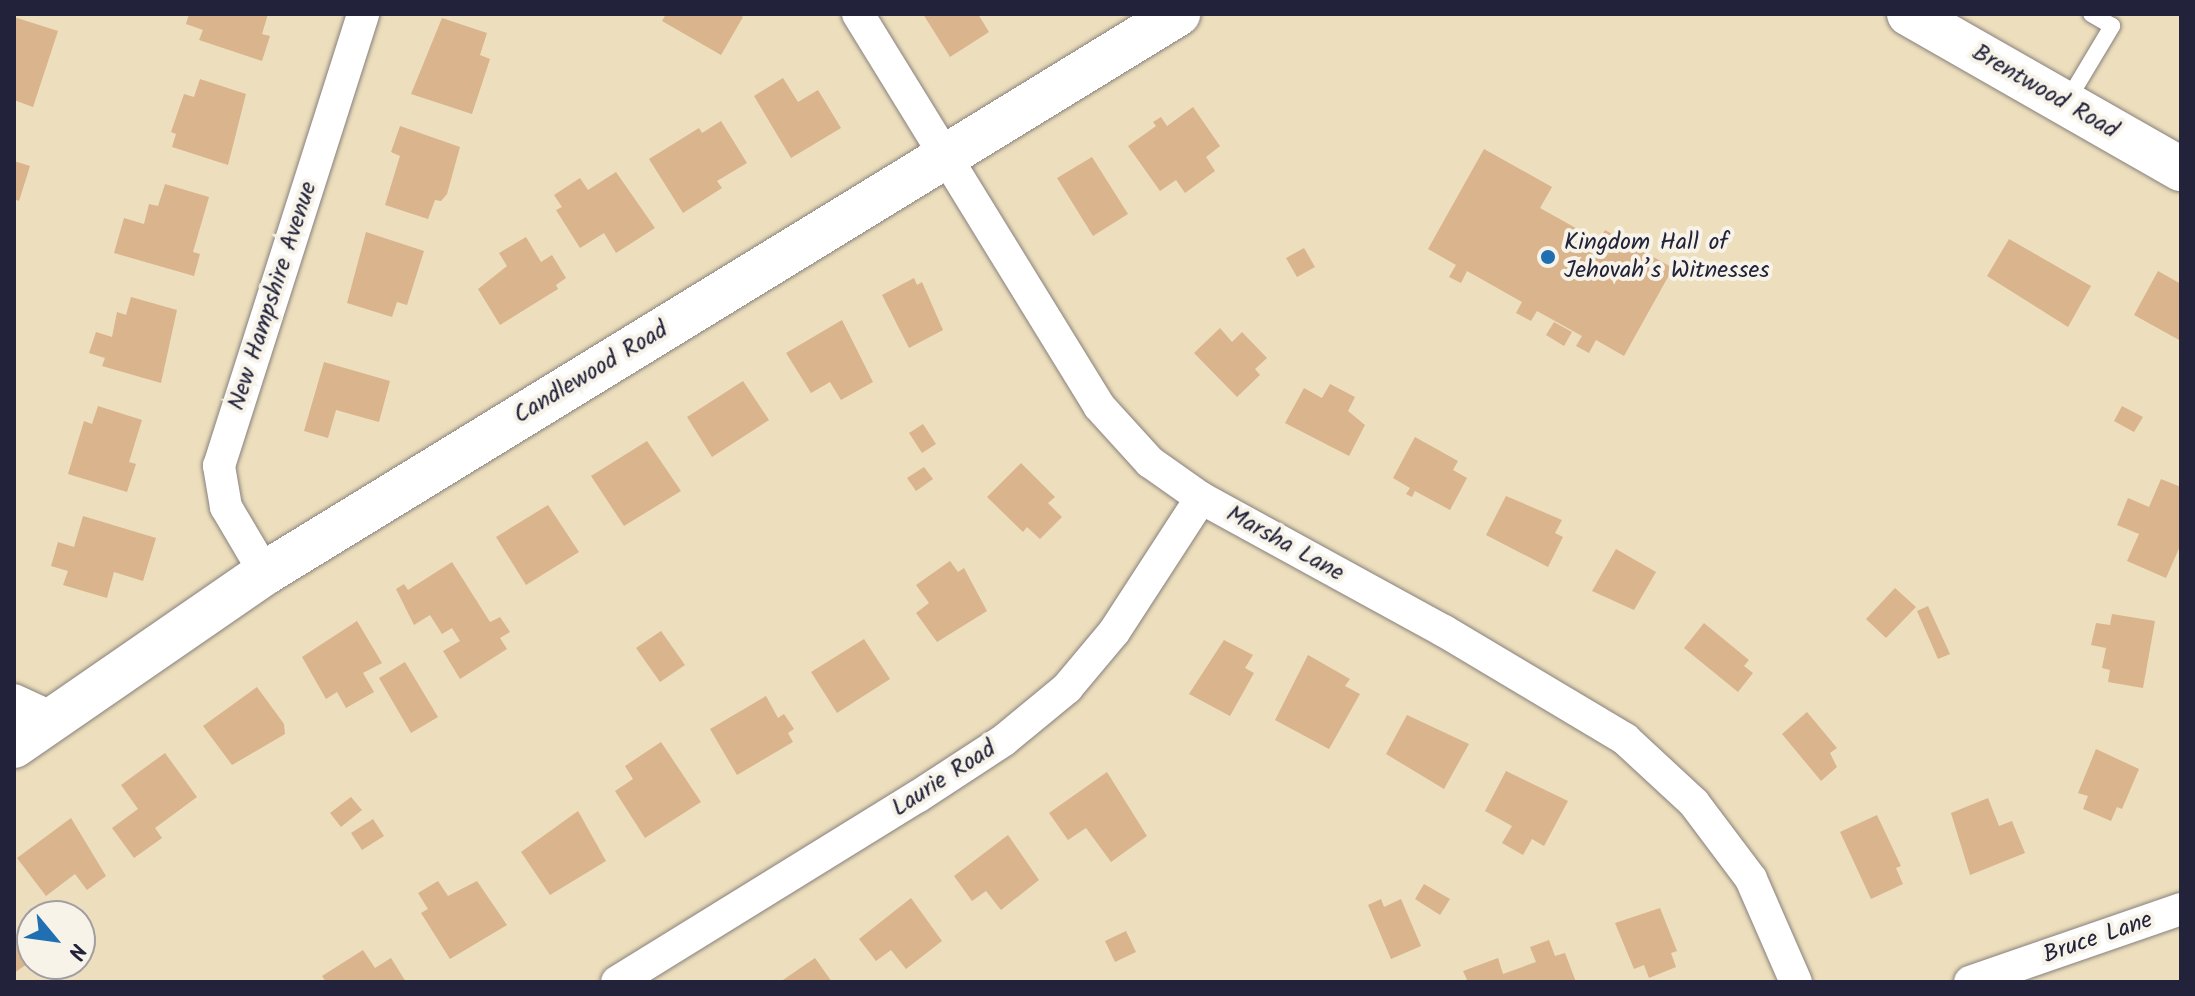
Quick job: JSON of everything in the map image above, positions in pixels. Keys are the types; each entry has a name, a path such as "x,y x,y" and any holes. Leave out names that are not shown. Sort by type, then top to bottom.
{"street":[{"name":"New Hampshire Avenue","path":"265,573 226,507 219,466 363,14"},
{"name":"Marsha Lane","path":"858,14 1099,406 1150,462 1201,498 1444,631 1625,739 1694,803 1751,879 1796,982"},
{"name":"Candlewood Road","path":"14,746 265,573 1178,14"},
{"name":"Brentwood Road","path":"1909,14 2181,169"},
{"name":"Laurie Road","path":"617,982 917,797 1004,740 1067,688 1145,588 1201,498"},
{"path":"14,700 53,718"},
{"name":"Bruce Lane","path":"1970,982 2181,909"}],"lane":[{"path":"2066,104 2116,20 2091,14"}],"building":[{"path":"189,14 268,14 262,34 270,36 262,61 199,40 203,30 186,24"},
{"path":"666,14 739,14 743,17 721,55 662,21"},
{"path":"923,14 978,14 989,32 950,57"},
{"path":"14,17 58,31 33,107 14,100"},
{"path":"442,18 487,33 480,55 490,59 472,114 411,94"},
{"path":"783,78 798,102 818,90 841,128 791,158 754,96"},
{"path":"200,79 246,94 228,165 172,147 176,134 171,132 184,94 194,97"},
{"path":"1193,107 1220,146 1206,157 1215,171 1185,193 1176,180 1160,191 1128,146 1156,126 1153,122 1161,117 1167,126"},
{"path":"721,121 747,163 717,181 722,188 683,213 649,159 699,128 702,133"},
{"path":"400,126 460,147 447,194 441,201 435,200 428,219 385,205 400,156 391,152"},
{"name":"Kingdom Hall of Jehovah’s Witnesses","path":"1484,149 1552,187 1540,208 1599,241 1605,230 1673,268 1624,356 1596,340 1589,353 1576,346 1582,336 1537,311 1531,321 1516,313 1522,302 1467,271 1461,283 1449,277 1456,265 1428,249"},
{"path":"1092,157 1128,214 1093,236 1057,178"},
{"path":"14,161 30,166 19,201 14,199"},
{"path":"616,172 655,228 616,253 604,233 580,248 556,210 562,207 554,195 580,178 588,190"},
{"path":"165,184 209,197 193,252 200,254 194,276 114,253 124,218 144,224 149,204 158,206"},
{"path":"366,232 424,251 407,305 397,302 392,317 347,303"},
{"path":"526,237 541,262 552,255 566,278 556,285 558,289 500,325 478,289 507,266 499,253"},
{"path":"2009,239 2091,286 2068,327 1987,276"},
{"path":"1304,248 1315,267 1297,277 1286,258"},
{"path":"2158,271 2181,284 2181,341 2134,315"},
{"path":"914,278 917,285 922,282 943,330 909,348 882,295"},
{"path":"131,297 177,310 161,383 102,366 105,358 89,353 96,332 112,337 117,312 126,315"},
{"path":"842,320 873,382 841,400 830,382 811,393 786,353"},
{"path":"1554,322 1572,332 1564,346 1546,335"},
{"path":"1220,328 1232,342 1242,332 1267,358 1255,369 1260,375 1237,397 1194,353"},
{"path":"324,362 390,381 379,422 336,410 328,438 304,431"},
{"path":"743,381 769,420 712,457 687,417"},
{"path":"1330,384 1355,397 1348,411 1365,425 1349,456 1285,423 1304,388 1322,398"},
{"path":"98,406 142,420 129,462 136,464 127,492 68,474 84,421 92,424"},
{"path":"2122,406 2143,417 2134,432 2114,421"},
{"path":"923,424 936,444 922,453 909,433"},
{"path":"1415,437 1458,461 1453,470 1467,478 1450,510 1415,491 1412,497 1406,494 1410,488 1393,478"},
{"path":"647,441 681,491 624,526 591,476"},
{"path":"1021,463 1055,497 1048,503 1062,517 1040,539 1027,527 1023,532 987,497"},
{"path":"924,467 933,479 916,491 907,478"},
{"path":"2161,479 2181,487 2181,544 2166,578 2127,561 2139,534 2117,525 2128,498 2149,507"},
{"path":"1506,496 1562,520 1555,533 1563,537 1548,567 1486,535"},
{"path":"548,505 579,552 526,585 496,537"},
{"path":"83,516 156,538 143,581 114,572 107,598 63,585 68,571 51,566 58,542 74,547"},
{"path":"1616,549 1656,572 1634,610 1592,591"},
{"path":"950,561 958,572 964,568 987,611 937,642 916,613 929,603 916,585"},
{"path":"452,562 490,622 500,617 510,632 500,638 507,649 460,679 443,651 460,641 452,628 442,634 430,615 414,625 396,589 404,584 408,590"},
{"path":"1895,588 1916,607 1886,638 1866,619"},
{"path":"1928,606 1950,654 1938,659 1917,611"},
{"path":"2112,614 2155,621 2143,688 2108,682 2110,670 2102,668 2106,648 2091,645 2096,623 2110,625"},
{"path":"357,621 382,663 363,673 374,692 346,708 337,692 326,699 302,657"},
{"path":"1704,623 1749,660 1744,666 1753,673 1738,692 1684,648"},
{"path":"661,631 685,665 660,682 636,648"},
{"path":"864,639 890,679 837,713 811,672"},
{"path":"1224,640 1253,655 1245,668 1254,673 1230,716 1189,694"},
{"path":"1308,655 1350,679 1345,686 1360,694 1329,749 1275,720"},
{"path":"405,662 438,717 411,733 379,678"},
{"path":"257,687 284,724 285,734 232,765 203,726"},
{"path":"766,696 778,718 784,714 794,729 788,733 793,742 737,775 710,729"},
{"path":"1807,712 1837,748 1830,753 1837,767 1821,781 1782,734"},
{"path":"1407,715 1469,744 1444,789 1386,754"},
{"path":"661,742 701,802 645,838 615,791 633,779 625,766"},
{"path":"2096,749 2139,769 2122,809 2117,807 2111,821 2083,809 2088,796 2078,793"},
{"path":"165,753 197,797 155,828 162,838 134,858 112,828 138,809 121,785"},
{"path":"1506,771 1568,801 1544,846 1532,839 1523,855 1502,843 1512,826 1485,811"},
{"path":"1107,772 1147,836 1111,862 1086,828 1068,840 1049,813"},
{"path":"351,797 362,810 341,827 330,813"},
{"path":"1988,798 1999,826 2012,821 2025,853 1970,875 1951,813"},
{"path":"578,811 606,861 550,895 521,852"},
{"path":"1877,815 1901,866 1896,868 1903,884 1871,899 1840,832"},
{"path":"71,818 106,876 87,890 75,874 46,896 17,858"},
{"path":"373,819 384,836 362,850 351,833"},
{"path":"1008,835 1039,880 1001,910 986,891 972,901 954,876"},
{"path":"438,881 448,896 477,881 507,925 450,959 421,913 428,909 418,893"},
{"path":"1424,884 1450,899 1440,915 1415,899"},
{"path":"911,898 942,941 906,969 891,950 876,961 859,939"},
{"path":"1381,899 1384,907 1401,899 1421,946 1391,959 1368,905"},
{"path":"1660,908 1677,951 1671,953 1676,967 1649,978 1644,965 1634,969 1615,923"},
{"path":"1126,931 1136,952 1115,962 1105,941"},
{"path":"14,940 16,972 14,973"},
{"path":"1549,940 1555,956 1565,953 1576,982 1468,982 1463,971 1498,958 1503,974 1536,962 1530,947"},
{"path":"363,950 375,968 391,958 406,982 326,982 322,976"},
{"path":"815,958 832,982 780,982"}],"place":[{"name":"Kingdom Hall of Jehovah’s Witnesses","path":"1548,257"}]}
